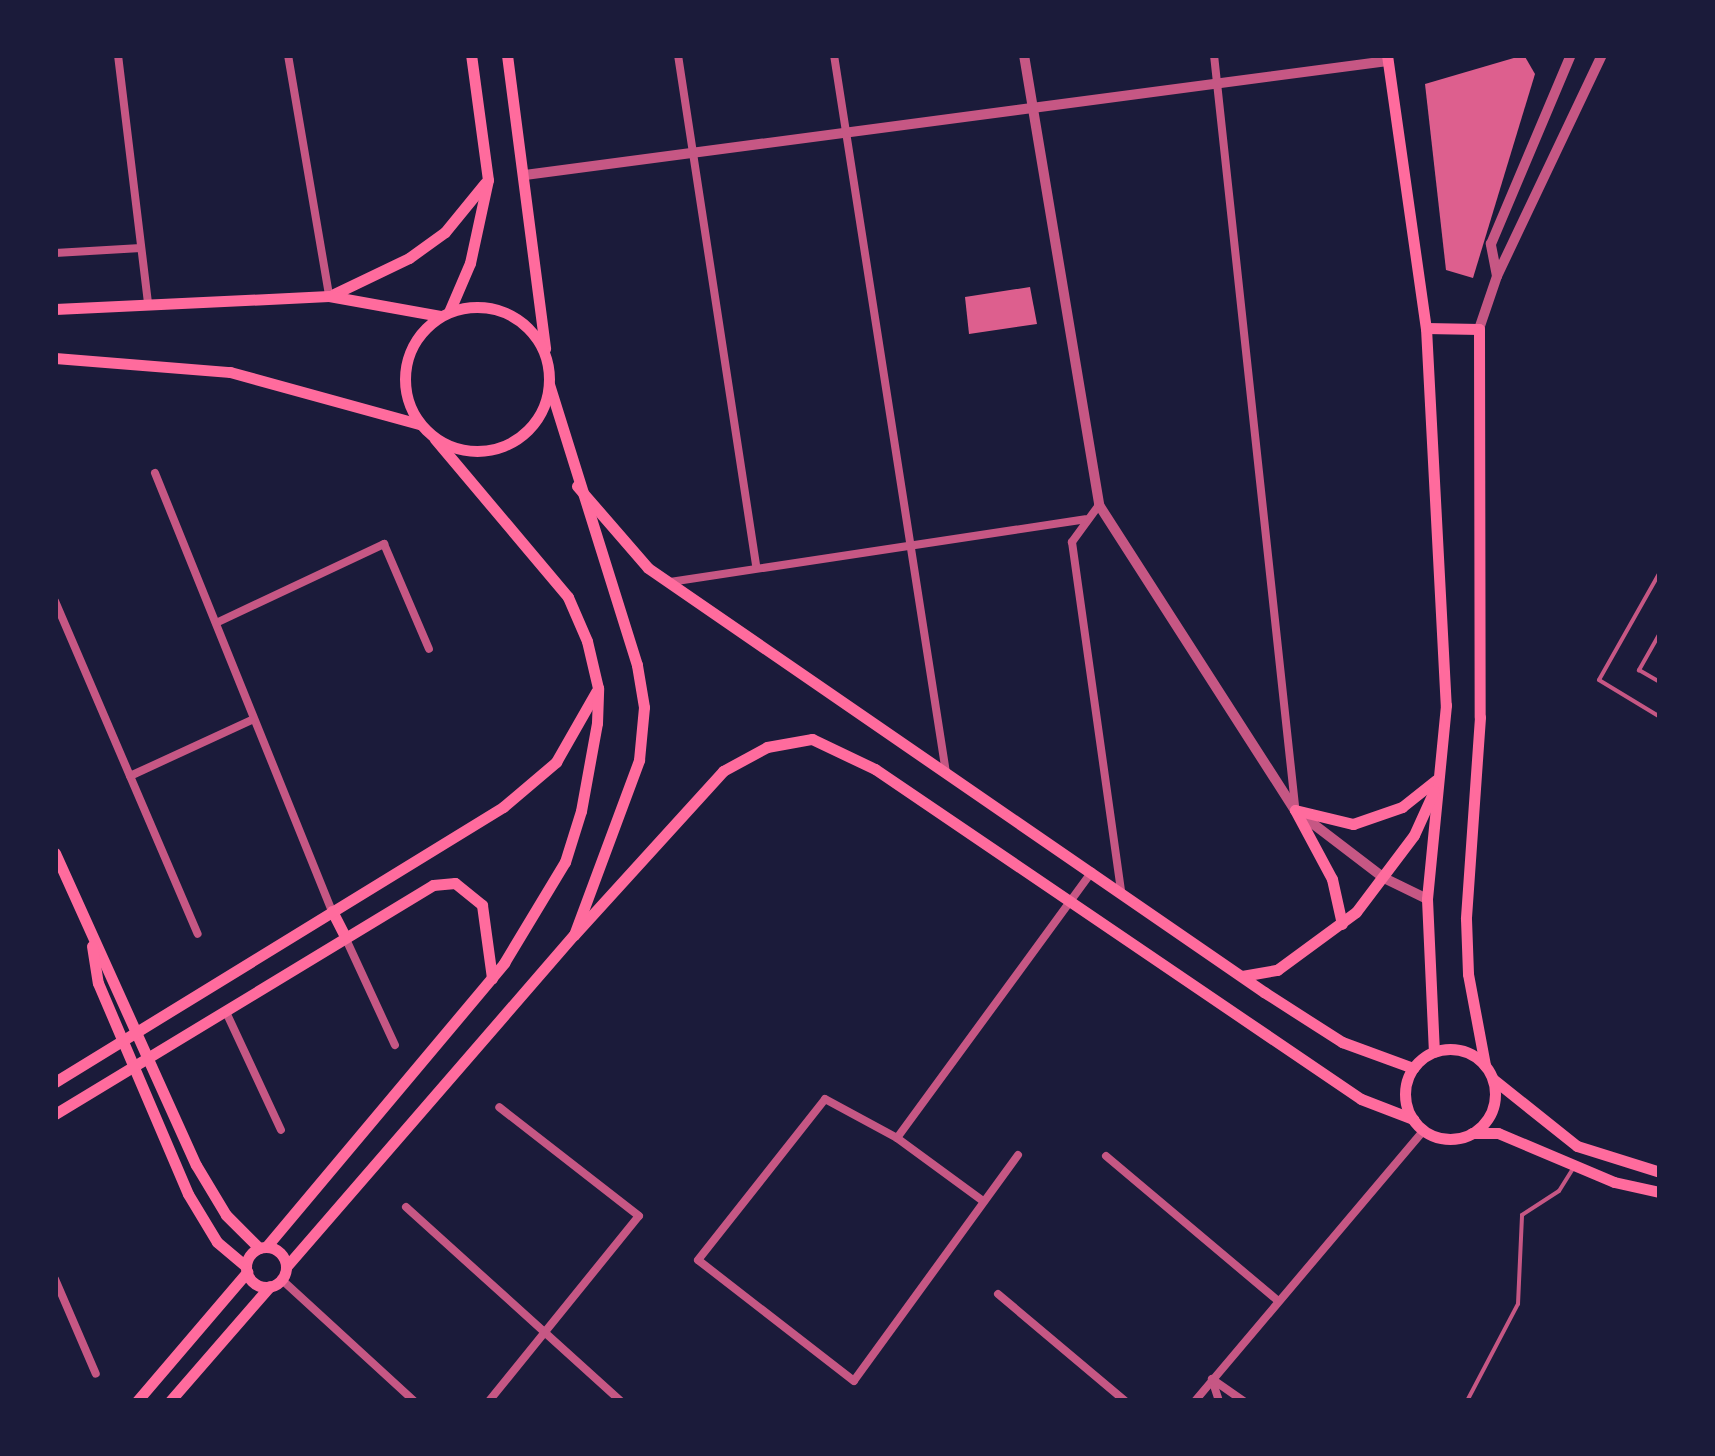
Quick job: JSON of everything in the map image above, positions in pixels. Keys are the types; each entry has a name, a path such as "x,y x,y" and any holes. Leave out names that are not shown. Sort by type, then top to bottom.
{"main road":[{"path":"445,314 470,263 488,180 471,55"},
{"path":"507,55 550,384 577,486 636,665 644,707 639,760 617,833 574,935"},
{"path":"1387,58 1426,328 1446,705 1428,899 1434,1052"},
{"path":"329,296 421,250 454,222 488,180"},
{"path":"55,308 329,296 445,314"},
{"path":"137,1401 262,1247 492,978 566,862 582,811 598,688 568,597 419,424 404,386 405,365 424,329 445,314 469,307 510,314 533,335 548,363"},
{"path":"1426,328 1479,328 1480,717 1466,920 1468,974 1494,1102 1472,1133"},
{"path":"55,358 230,372 419,424"},
{"path":"435,439 466,451 498,450 534,424 550,384"},
{"path":"577,486 616,537 668,582 1342,1042 1413,1068"},
{"path":"55,1082 530,787 576,734 598,688"},
{"path":"170,1401 574,935 723,771 767,747 812,740 875,769 1070,906 1361,1099 1413,1119 1424,1130 1448,1139 1472,1133 1498,1134 1574,1167 1660,1192"},
{"path":"1295,810 1352,824 1402,807 1442,774"},
{"path":"1242,976 1277,970 1342,924 1384,878 1442,774"},
{"path":"1295,810 1332,879 1342,924"},
{"path":"55,853 92,942 114,975 211,1193 262,1247 277,1250 279,1277"},
{"path":"55,1114 421,891 455,883 482,906 492,978"},
{"path":"332,911 345,937"},
{"path":"92,942 98,982 205,1225 258,1284 279,1277"},
{"path":"1413,1119 1405,1094 1413,1068 1434,1052 1462,1051 1576,1146 1660,1172"}],"street":[{"path":"118,55 148,302"},
{"path":"288,55 329,296"},
{"path":"678,55 756,565"},
{"path":"834,55 946,773"},
{"path":"1024,55 1099,505 1295,810 1384,878 1428,899"},
{"path":"1214,55 1295,810"},
{"path":"1497,276 1491,244 1571,55"},
{"path":"1479,328 1497,276 1602,55"},
{"path":"525,175 1032,112 1387,58"},
{"path":"55,253 141,248"},
{"path":"155,473 332,911"},
{"path":"1099,505 1085,518 1072,542 1121,892"},
{"path":"668,582 756,565 1085,518"},
{"path":"216,622 384,544 430,649"},
{"path":"55,601 198,934"},
{"path":"130,776 254,719"},
{"path":"896,1138 1092,872"},
{"path":"345,937 395,1045"},
{"path":"226,1012 281,1130"},
{"path":"982,1202 896,1138 826,1099 698,1260 854,1381 1018,1156"},
{"path":"489,1401 639,1216 499,1107"},
{"path":"1195,1401 1424,1130"},
{"path":"1106,1156 1277,1300"},
{"path":"406,1207 540,1334 621,1401"},
{"path":"279,1277 414,1401"},
{"path":"55,1279 96,1374"},
{"path":"998,1294 1125,1401"},
{"path":"1212,1379 1219,1401"},
{"path":"1212,1379 1244,1401"}],"lane":[{"path":"1660,572 1600,680 1660,717"},
{"path":"1660,633 1639,670 1660,682"},
{"path":"1467,1401 1518,1304 1522,1215 1559,1191 1574,1167"}],"building":[{"path":"1524,55 1535,74 1473,278 1446,270 1425,84"},
{"path":"1030,287 1037,324 969,334 965,297"}]}
